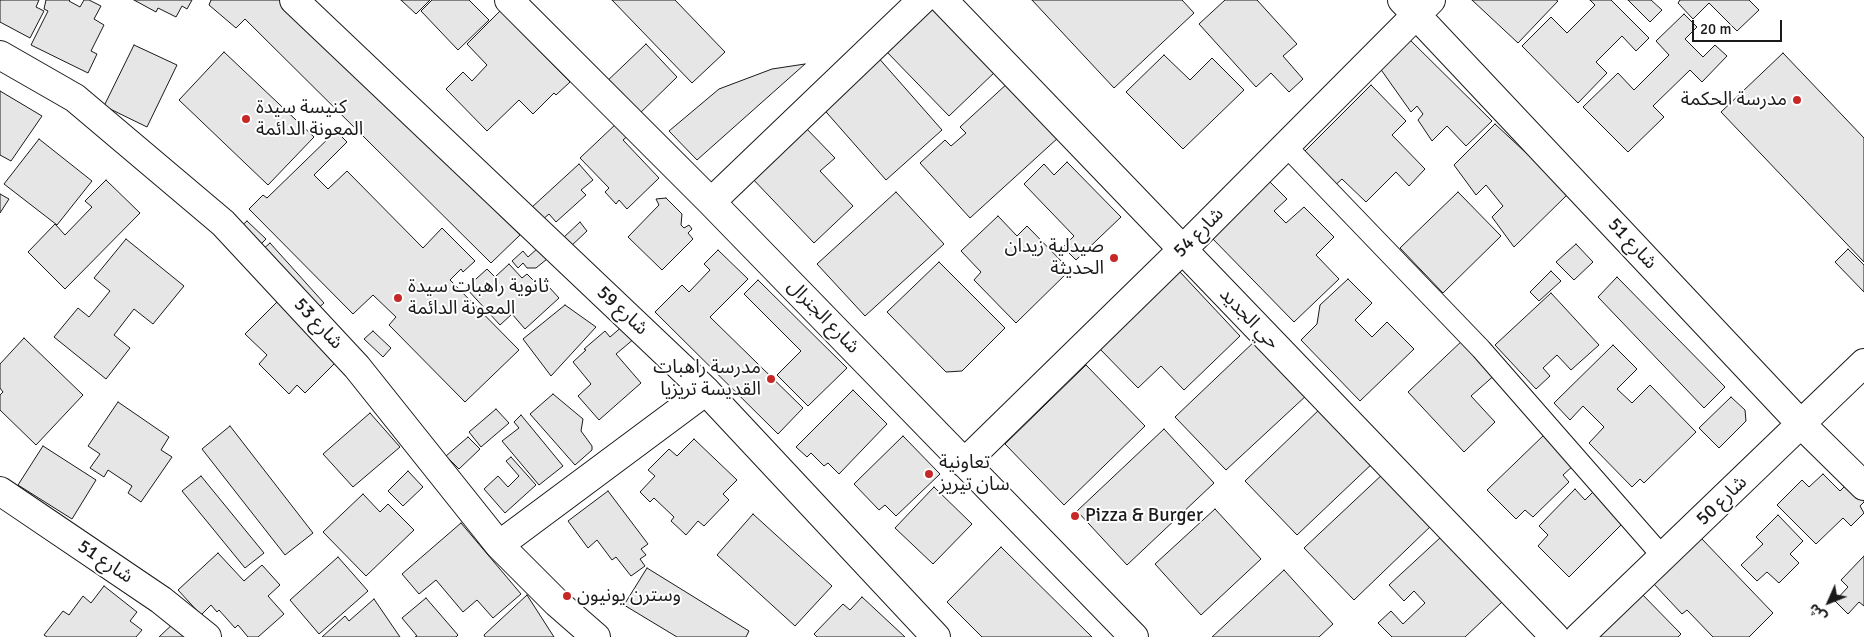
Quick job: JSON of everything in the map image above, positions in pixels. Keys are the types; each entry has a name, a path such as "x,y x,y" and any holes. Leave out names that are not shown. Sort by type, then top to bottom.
{"street":[{"name":"شارع 59","path":"294,0 706,390 936,637"},
{"name":"شارع الجنرال","path":"509,0 711,202 1134,637"},
{"path":"711,202 922,0"},
{"name":"حي الجديد","path":"943,0 1555,637"},
{"name":"شارع 54","path":"964,463 1286,146 1416,5"},
{"name":"شارع 51","path":"1416,5 1801,424 1864,486"},
{"name":"شارع 53","path":"0,55 75,98 223,223 357,367 499,544 556,603 596,637"},
{"path":"1286,146 1481,350 1663,557"},
{"name":"شارع 50","path":"1579,637 1864,363"},
{"path":"499,544 706,390"},
{"name":"شارع 51","path":"0,491 161,600 207,637"}],"building":[{"path":"0,0 39,0 36,7 44,11 30,38 0,22"},
{"path":"46,0 70,0 80,7 84,0 89,0 101,6 94,19 104,25 91,51 97,54 88,73 31,45 48,11 44,9"},
{"path":"134,0 192,0 187,9 182,6 176,17 158,8 156,12"},
{"path":"211,0 281,0 520,235 491,263 245,19 236,28 209,5"},
{"path":"401,0 430,0 416,14"},
{"path":"432,0 469,0 489,20 458,50 421,11"},
{"path":"612,0 675,0 725,52 692,83"},
{"path":"1032,0 1182,0 1194,13 1114,88"},
{"path":"1225,0 1257,0 1297,44 1283,56 1303,79 1289,92 1271,73 1256,87 1199,24"},
{"path":"1472,0 1556,0 1558,1 1518,43"},
{"path":"1590,0 1611,0 1649,38 1636,51 1622,36 1596,62 1607,73 1578,103 1522,46 1551,17 1567,33 1595,5"},
{"path":"1628,0 1651,0 1662,10 1650,22"},
{"path":"1680,0 1749,0 1759,10 1737,31 1709,3 1693,19 1678,3"},
{"path":"933,4 997,70 949,116 885,50"},
{"path":"500,11 570,82 556,95 554,93 533,114 519,100 487,131 446,89 463,72 472,81 487,65 467,44"},
{"path":"1684,14 1697,27 1685,39 1703,57 1715,45 1727,56 1702,82 1690,70 1653,106 1664,117 1628,152 1583,107 1618,73 1634,90 1669,55 1656,41"},
{"path":"1406,36 1492,121 1466,146 1447,126 1432,141 1418,120 1423,114 1417,106 1411,112 1377,64"},
{"path":"646,44 677,77 635,118 603,85"},
{"path":"134,45 177,65 147,127 104,106"},
{"name":"كنيسة سيدة المعونة الدائمة","path":"224,52 314,137 268,185 179,100"},
{"path":"1783,53 1864,138 1864,262 1721,112"},
{"path":"876,55 942,130 886,180 820,105"},
{"path":"1164,55 1190,80 1212,58 1244,90 1183,149 1126,92"},
{"path":"805,64 697,160 669,131 719,89 772,69"},
{"path":"1009,82 1059,137 970,218 920,163 945,140 951,146 966,133 960,127"},
{"path":"1371,85 1406,121 1392,135 1425,169 1409,186 1396,172 1366,202 1342,179 1332,188 1300,156"},
{"path":"0,91 42,116 11,161 0,155"},
{"path":"617,123 629,135 623,140 659,178 627,209 619,200 616,204 605,192 609,188 580,158"},
{"path":"802,124 835,158 820,171 853,206 814,243 749,175"},
{"path":"1495,124 1569,193 1514,247 1492,217 1503,206 1486,185 1476,195 1454,165"},
{"path":"336,131 347,142 314,175 328,189 347,171 423,248 442,228 475,261 463,272 461,269 450,280 519,350 465,402 389,325 396,317 373,295 353,314 249,209 263,195 267,198"},
{"path":"39,139 92,181 57,225 4,184"},
{"path":"1067,162 1121,217 1076,260 1063,247 1074,236 1024,184 1044,164 1054,175"},
{"path":"579,164 593,180 581,190 586,195 556,222 549,214 542,220 531,208"},
{"path":"106,180 140,213 65,289 28,252 55,224 65,235 92,207 85,201"},
{"path":"1268,180 1287,199 1274,211 1286,223 1304,207 1334,237 1316,255 1339,279 1294,322 1210,236"},
{"path":"896,192 944,244 865,316 817,264"},
{"path":"1458,192 1501,236 1443,293 1400,248"},
{"path":"0,194 9,199 0,213"},
{"path":"666,198 682,214 681,225 684,228 689,225 692,229 688,233 693,239 662,270 628,237 659,205 656,199"},
{"path":"998,216 1017,236 1027,226 1070,270 1016,323 974,280 981,272 961,251"},
{"path":"247,221 266,239 258,247 239,228"},
{"path":"580,222 587,231 570,247 562,239"},
{"path":"126,239 184,286 153,324 134,309 114,335 130,348 106,379 54,337 78,308 89,317 110,291 94,278"},
{"path":"270,243 324,303 316,310 262,250"},
{"path":"1576,244 1593,262 1574,280 1556,262"},
{"path":"538,248 547,259 536,268 527,268 523,263 518,268 512,261 523,251 528,257"},
{"path":"1848,249 1864,265 1864,292 1835,262"},
{"path":"718,250 748,279 710,317 803,408 778,434 655,312 682,285 689,292 710,270 704,264"},
{"path":"939,262 1005,328 962,371 946,372 887,312"},
{"path":"509,264 522,278 527,274 544,291 549,287 559,298 525,329 512,314 500,325 466,288 487,269 495,277"},
{"path":"1551,271 1561,281 1539,301 1530,292"},
{"path":"1180,272 1240,336 1184,390 1161,366 1138,388 1099,348"},
{"path":"1617,277 1725,387 1704,408 1598,297"},
{"path":"1348,279 1372,303 1355,320 1372,337 1387,322 1414,349 1360,401 1301,340 1317,324 1320,305"},
{"path":"758,280 847,368 808,406 777,375 801,351 744,294"},
{"path":"1551,293 1599,345 1571,370 1557,355 1543,368 1550,376 1536,389 1495,345"},
{"path":"282,297 342,356 305,393 297,385 289,394 259,364 267,355 245,334"},
{"path":"565,305 596,327 551,376 523,339"},
{"path":"624,325 635,338 616,354 641,383 599,420 578,396 591,384 573,362 586,350 584,349 605,331 610,337"},
{"path":"373,331 391,348 383,357 364,339"},
{"path":"24,338 83,395 36,445 0,410 0,395 3,392 0,388 0,364"},
{"path":"1464,339 1497,373 1471,396 1495,422 1464,452 1408,392"},
{"path":"1256,340 1308,394 1226,470 1175,417"},
{"path":"1613,345 1637,369 1617,389 1632,403 1650,385 1696,432 1644,483 1640,479 1632,487 1589,443 1604,427 1583,406 1570,420 1554,403"},
{"path":"1086,365 1145,426 1064,505 1005,444"},
{"path":"853,390 887,424 839,474 828,463 824,466 811,453 807,457 796,447"},
{"path":"553,394 583,419 581,431 592,446 592,450 575,465 530,414"},
{"path":"1731,397 1745,410 1746,421 1719,448 1699,428"},
{"path":"118,402 169,437 161,450 172,457 141,502 128,493 132,486 108,470 104,477 90,468 100,454 88,446"},
{"path":"1322,407 1375,461 1297,535 1245,481"},
{"path":"496,409 509,423 481,447 469,432"},
{"path":"370,413 400,447 353,487 323,454"},
{"path":"521,415 563,466 539,485 502,441 519,428 514,422"},
{"path":"230,426 313,533 285,555 202,449"},
{"path":"1164,429 1214,483 1127,565 1077,511"},
{"path":"1545,434 1574,465 1563,475 1569,482 1533,517 1525,510 1516,519 1487,490"},
{"path":"903,436 940,474 896,516 885,505 879,510 854,484"},
{"path":"468,437 480,449 459,469 446,456"},
{"path":"694,439 737,480 723,494 729,500 704,526 698,521 686,535 671,521 674,517 654,498 650,502 640,492 655,476 648,470 669,449 677,456"},
{"path":"43,446 96,480 72,519 18,485"},
{"path":"511,457 536,485 505,513 484,489 498,476 508,487 519,476 506,461"},
{"path":"408,471 423,487 403,506 388,491"},
{"path":"1385,472 1434,523 1354,600 1304,548"},
{"path":"1823,474 1840,491 1853,478 1864,488 1864,502 1860,506 1864,513 1851,526 1843,518 1816,544 1777,505 1802,480 1809,487"},
{"path":"201,476 264,553 245,568 182,491"},
{"path":"934,487 972,524 933,564 895,528"},
{"path":"1575,489 1585,500 1596,489 1626,520 1569,577 1538,546 1548,535 1539,526"},
{"path":"608,491 648,544 641,549 646,555 640,559 645,566 631,576 616,557 612,560 597,540 588,548 568,521"},
{"path":"363,494 380,512 388,504 414,530 366,576 323,532"},
{"path":"1215,509 1261,559 1201,615 1155,564"},
{"path":"753,514 832,586 795,626 717,555"},
{"path":"1778,515 1803,541 1790,554 1799,563 1779,583 1767,572 1757,581 1741,565 1763,544 1756,537"},
{"path":"461,523 521,594 493,618 477,600 463,612 436,580 419,594 402,574"},
{"path":"1441,537 1502,602 1465,637 1392,637 1378,623 1391,611 1403,624 1425,603 1414,591 1404,601 1389,585"},
{"path":"1701,538 1773,613 1749,637 1713,637 1687,610 1682,614 1653,583"},
{"path":"1001,547 1092,637 982,637 947,602"},
{"path":"218,553 244,581 262,565 280,585 268,596 284,614 258,637 248,637 238,625 235,628 219,610 217,612 211,605 201,615 178,590"},
{"path":"1864,556 1864,606 1859,602 1848,614 1835,601 1848,587 1841,580"},
{"path":"338,557 368,591 319,634 290,600"},
{"path":"647,568 749,631 746,637 677,637 624,605"},
{"path":"1284,570 1333,624 1319,637 1212,637"},
{"path":"104,586 137,612 130,621 142,630 136,637 47,637 44,635 63,611 69,615 83,596 91,603"},
{"path":"1637,589 1681,634 1678,637 1588,637"},
{"path":"527,595 554,637 485,637 484,635"},
{"path":"862,597 905,637 817,637 814,634 843,604 850,610"},
{"path":"426,598 458,635 456,637 415,637 417,636 402,618"},
{"path":"374,599 400,637 322,637 345,616 349,621"},
{"path":"177,620 193,637 159,637"}],"place":[{"name":"مدرسة الحكمة","path":"1797,100"},
{"name":"كنيسة سيدة المعونة الدائمة","path":"246,119"},
{"name":"صيدلية زيدان الحديثة","path":"1114,258"},
{"name":"ثانوية راهبات سيدة المعونة الدائمة","path":"398,298"},
{"name":"مدرسة راهبات القديسة تريزيا","path":"771,379"},
{"name":"تعاونية سان تيريز","path":"929,474"},
{"name":"Pizza & Burger","path":"1075,516"},
{"name":"وسترن يونيون","path":"567,596"}]}
